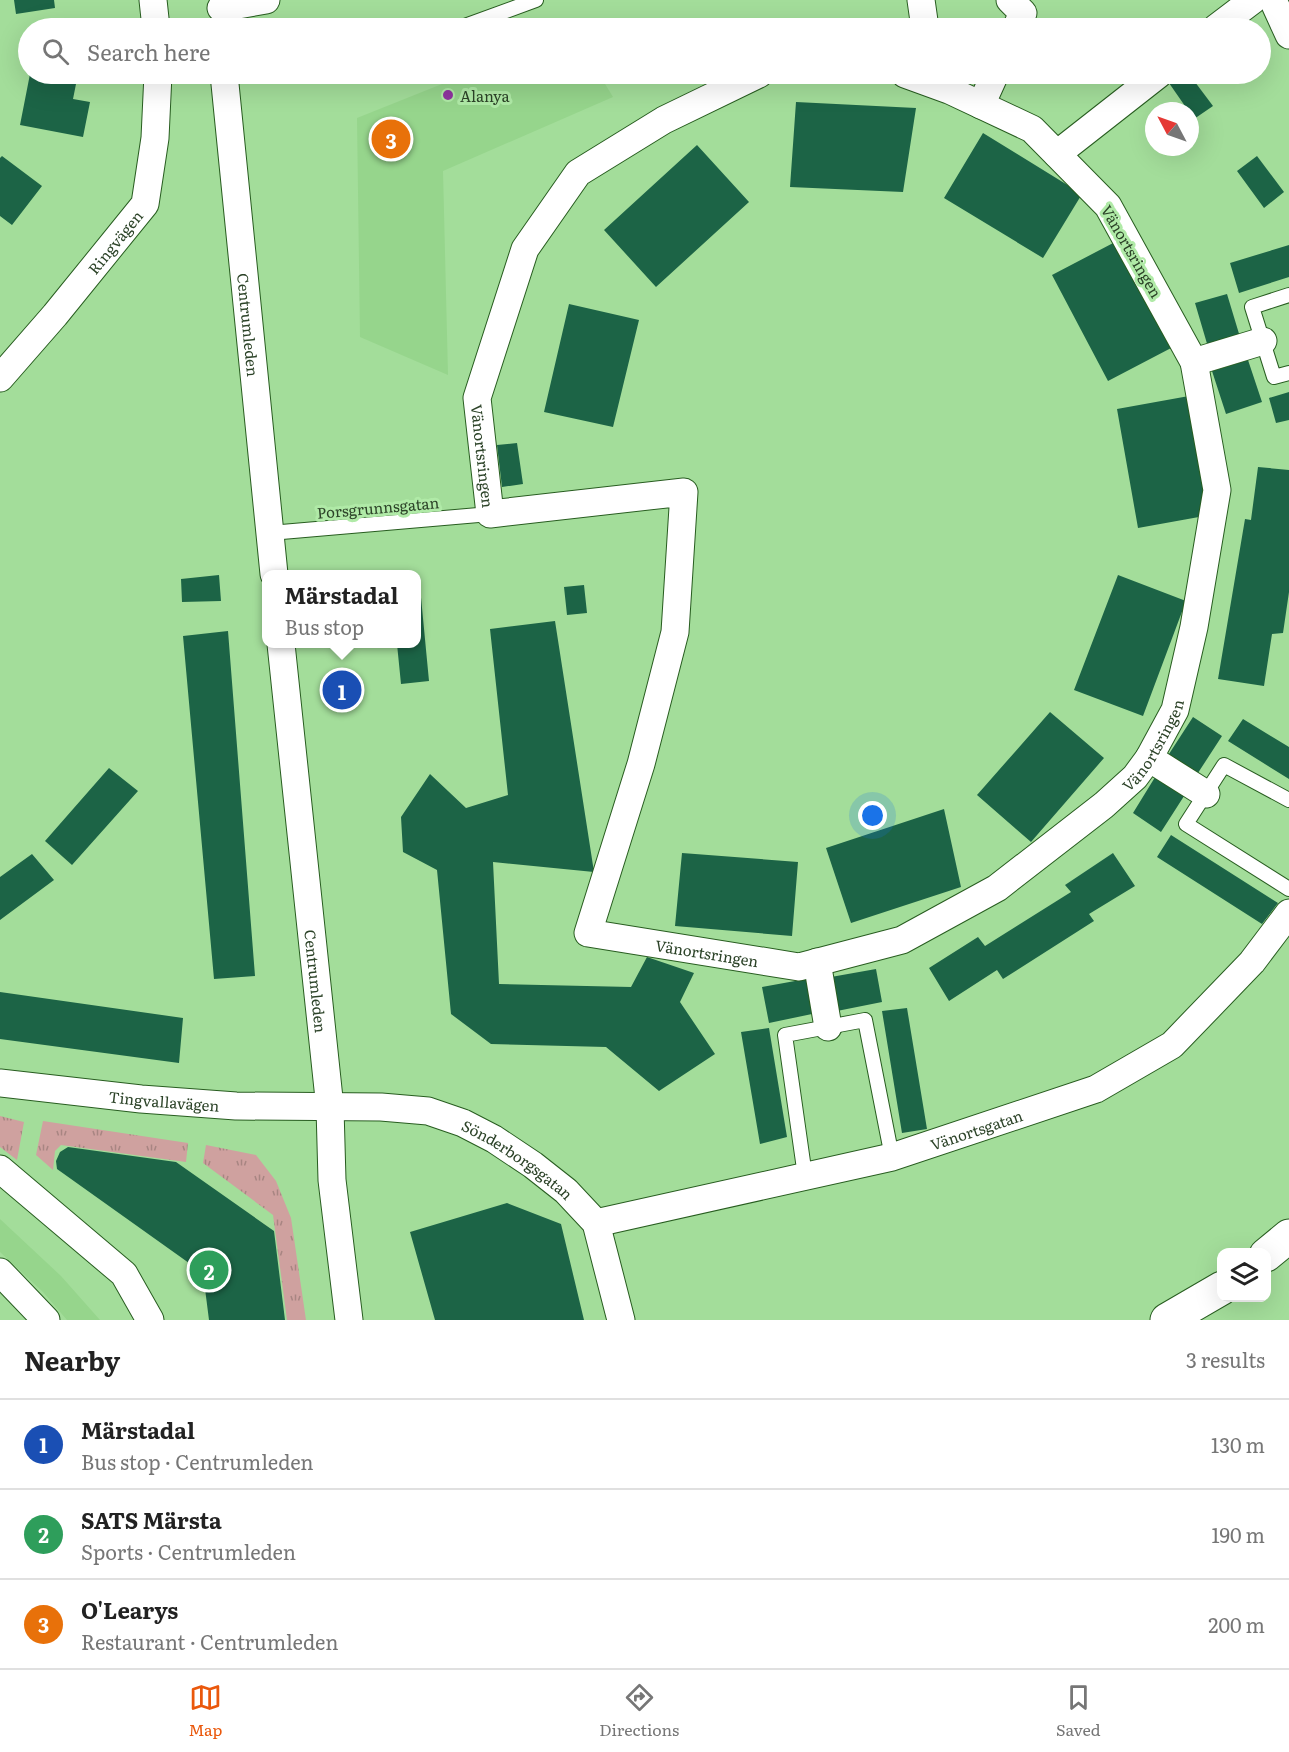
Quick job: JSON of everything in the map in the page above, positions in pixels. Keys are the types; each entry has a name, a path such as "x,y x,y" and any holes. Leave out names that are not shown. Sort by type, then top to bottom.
{"main road":[{"path":"1271,1251 1289,1236"},
{"path":"1167,1320 1217,1290"}],"street":[{"path":"153,0 155,18"},
{"path":"221,12 266,0"},
{"path":"921,0 924,18"},
{"path":"1010,0 1023,13 1021,18"},
{"path":"1229,18 1253,0"},
{"path":"1274,0 1289,35"},
{"name":"Ringvägen","path":"0,378 55,315 145,204 155,138 158,84"},
{"name":"Centrumleden","path":"225,84 274,570"},
{"name":"Vänortsringen","path":"738,84 664,120 578,173 525,249 477,398 490,514 684,492 675,632 641,764 588,933 799,967 902,940 997,888 1104,805 1134,777 1149,758 1175,710 1194,627 1217,490 1194,362 1108,206 1032,129 943,84"},
{"path":"981,105 991,84"},
{"path":"1057,154 1146,84"},
{"path":"1194,362 1263,341"},
{"name":"Centrumleden","path":"281,648 330,1108 332,1180 349,1320"},
{"path":"1149,758 1206,794"},
{"name":"Vänortsgatan","path":"596,1223 892,1157 1096,1089 1172,1045 1252,962 1289,913"},
{"path":"817,962 828,1027"},
{"name":"Tingvallavägen","path":"0,1083 212,1105 330,1108"},
{"name":"Sönderborgsgatan","path":"330,1108 381,1107 428,1111 463,1123 494,1139 533,1165 566,1191 596,1223 621,1320"},
{"path":"0,1169 124,1274 150,1320"},
{"path":"0,1272 46,1320"}],"lane":[{"path":"486,18 536,0"},
{"path":"1289,295 1252,307 1274,377 1289,373"},
{"name":"Porsgrunnsgatan","path":"270,533 490,514"},
{"path":"1289,800 1224,765 1186,824 1289,889"},
{"path":"805,1176 785,1035 866,1020 892,1157"}],"shaded area":[{"path":"442,84 605,84 613,97 443,171 448,375 360,337 357,118"},
{"path":"0,1219 61,1276 100,1320 67,1320 43,1292 0,1252"}],"green space":[{"path":"0,1116 24,1122 17,1160 0,1147"},
{"path":"43,1121 188,1143 186,1162 61,1145 55,1151 53,1170 36,1155"},
{"path":"206,1145 256,1155 276,1181 291,1218 306,1320 287,1320 273,1215 203,1163"}],"building":[{"path":"14,0 54,0 55,8 16,14"},
{"path":"28,84 76,84 73,99 90,102 83,137 20,125"},
{"path":"1170,84 1196,84 1213,106 1199,116 1199,102 1182,102"},
{"path":"796,102 916,108 903,192 790,187"},
{"path":"983,133 1082,194 1043,258 944,198"},
{"path":"697,145 749,202 656,287 604,230"},
{"path":"2,156 42,186 12,225 0,216 0,158"},
{"path":"1257,156 1284,192 1264,208 1237,171"},
{"path":"1117,241 1173,347 1108,381 1052,275"},
{"path":"1289,245 1289,277 1239,293 1230,263"},
{"path":"1227,294 1240,337 1208,347 1195,303"},
{"path":"569,304 639,320 613,427 544,412"},
{"path":"1248,360 1262,402 1226,414 1212,371"},
{"path":"1289,392 1289,420 1276,423 1269,398"},
{"path":"1189,396 1210,515 1138,528 1117,409"},
{"path":"517,443 523,484 502,487 497,445"},
{"path":"1258,467 1289,470 1289,592 1283,633 1272,634 1264,686 1218,679 1245,519 1251,520"},
{"path":"219,575 221,601 182,602 181,579"},
{"path":"1118,575 1186,601 1143,716 1074,690"},
{"path":"584,585 587,613 567,615 564,587"},
{"path":"421,597 429,681 401,684 397,648 421,648"},
{"path":"555,621 594,872 493,862 499,984 631,987 647,957 694,973 680,1002 715,1054 659,1091 606,1047 491,1044 451,1014 437,870 403,852 401,817 430,774 466,808 508,795 490,629"},
{"path":"228,631 255,976 214,979 183,636"},
{"path":"1050,712 1104,758 1031,842 977,795"},
{"path":"1193,717 1222,736 1196,776 1167,757"},
{"path":"1243,719 1289,747 1289,779 1228,741"},
{"path":"109,768 138,791 72,865 45,841"},
{"path":"1157,774 1186,793 1161,832 1133,813"},
{"path":"944,809 961,887 851,923 826,848"},
{"path":"1171,835 1278,903 1262,924 1157,857"},
{"path":"682,853 798,862 792,936 675,926"},
{"path":"1113,853 1135,886 1089,914 1094,921 1003,979 997,970 949,1001 929,968 978,937 985,946 1071,892 1065,885"},
{"path":"32,854 54,880 0,920 0,877"},
{"path":"876,969 882,1002 837,1011 831,977"},
{"path":"806,979 812,1014 769,1023 762,987"},
{"path":"0,992 183,1018 179,1063 0,1039"},
{"path":"907,1008 927,1129 902,1133 882,1011"},
{"path":"769,1028 787,1137 760,1144 741,1032"},
{"path":"68,1147 176,1162 274,1231 285,1320 209,1320 203,1273 57,1169 56,1161 60,1152"},
{"path":"507,1203 561,1224 584,1320 435,1320 410,1232"}],"place":[{"name":"Alanya","path":"448,95"},
{"name":"O'Learys","path":"391,139"},
{"name":"Märstadal","path":"342,690"},
{"name":"SATS Märsta","path":"209,1270"}]}
